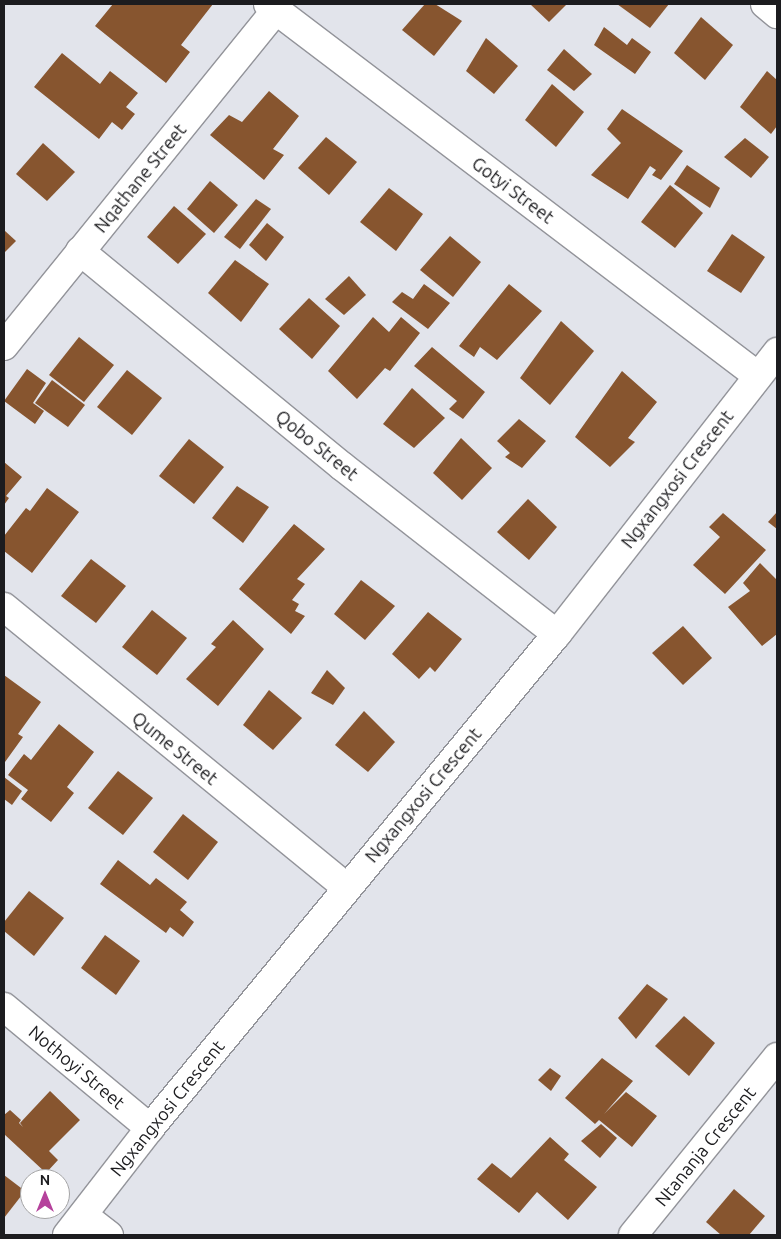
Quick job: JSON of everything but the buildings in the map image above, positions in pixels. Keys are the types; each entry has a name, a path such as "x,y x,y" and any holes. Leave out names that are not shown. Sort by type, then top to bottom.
{"street":[{"path":"765,4 777,14"},
{"name":"Nqathane Street","path":"4,346 272,7"},
{"name":"Gotyi Street","path":"272,7 758,376"},
{"name":"Qobo Street","path":"80,251 343,467 557,634"},
{"name":"Ngxangxosi Crescent","path":"75,1225 150,1128 346,887 557,634 777,352"},
{"name":"Qume Street","path":"4,607 346,887"},
{"name":"Nothoyi Street","path":"4,1008 150,1128"},
{"name":"Ntananja Crescent","path":"633,1235 777,1057"},
{"path":"75,1225 109,1235"}]}
